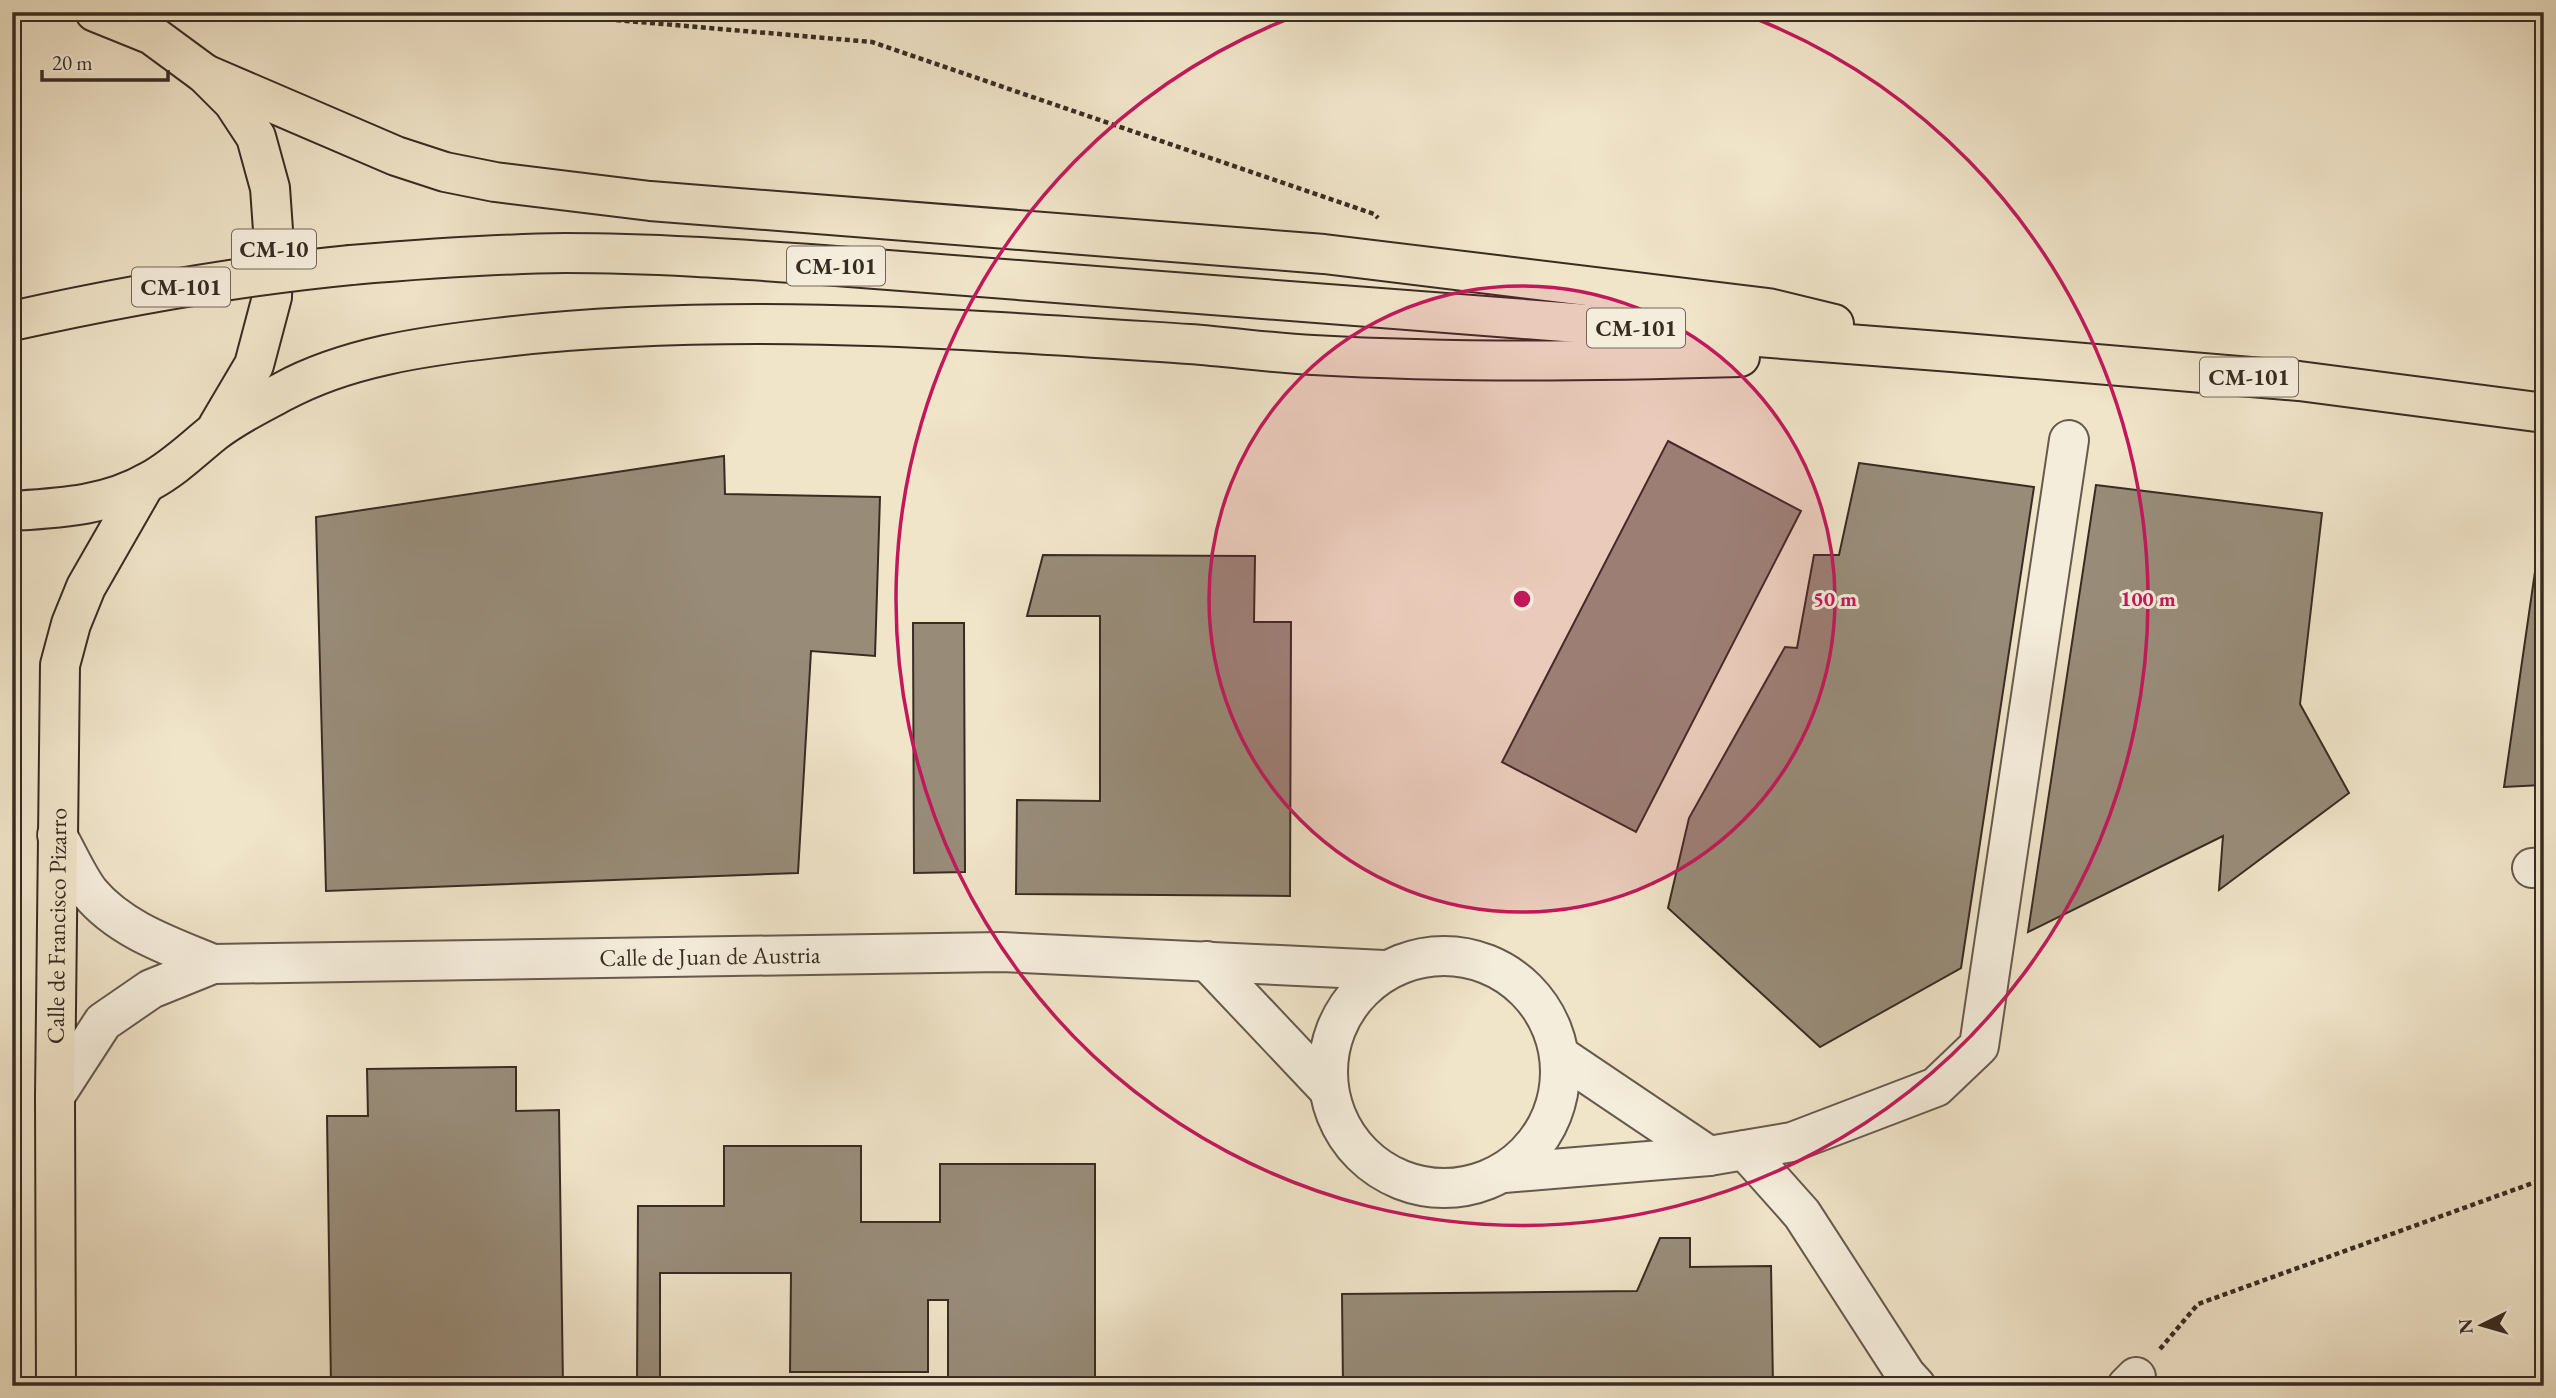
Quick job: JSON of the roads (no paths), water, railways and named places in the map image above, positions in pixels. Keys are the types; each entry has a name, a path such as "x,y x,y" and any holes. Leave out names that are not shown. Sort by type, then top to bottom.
{"main road":[{"name":"CM-10","path":"12,511 79,507 145,484 183,461 216,431 254,365 272,297 274,244 270,188 256,137 233,102 205,74 152,35 95,12"},
{"path":"205,74 396,156 445,172 495,182 650,201 1324,254 1768,308 1952,352"},
{"name":"CM-101","path":"12,321 107,300 209,282 351,265 486,255 565,253 716,258 2299,381 2544,413"},
{"path":"216,431 285,390 346,367 398,353 500,338 690,325 886,326 1313,355 1580,362 1952,352"},
{"name":"Calle de Francisco Pizarro","path":"56,1386 55,1097 60,665 71,624 86,587 145,484"}],"street":[{"path":"1207,961 1327,1088 1343,1132 1373,1166 1415,1186 1460,1188 1504,1173 1727,1153 1792,1142 1936,1087 1979,1046 2069,440"},
{"path":"57,835 90,892 113,915 142,934 213,964"},
{"name":"Calle de Juan de Austria","path":"213,964 1001,952 1384,970"},
{"path":"1327,1088 1330,1042 1350,1001 1384,970 1427,955 1473,958 1514,977 1545,1011 1559,1055 1557,1101 1538,1142 1504,1173"},
{"path":"55,1097 103,1022 151,989 213,964"},
{"path":"1559,1055 1727,1153 1802,1214 1906,1375 1916,1386"}]}
